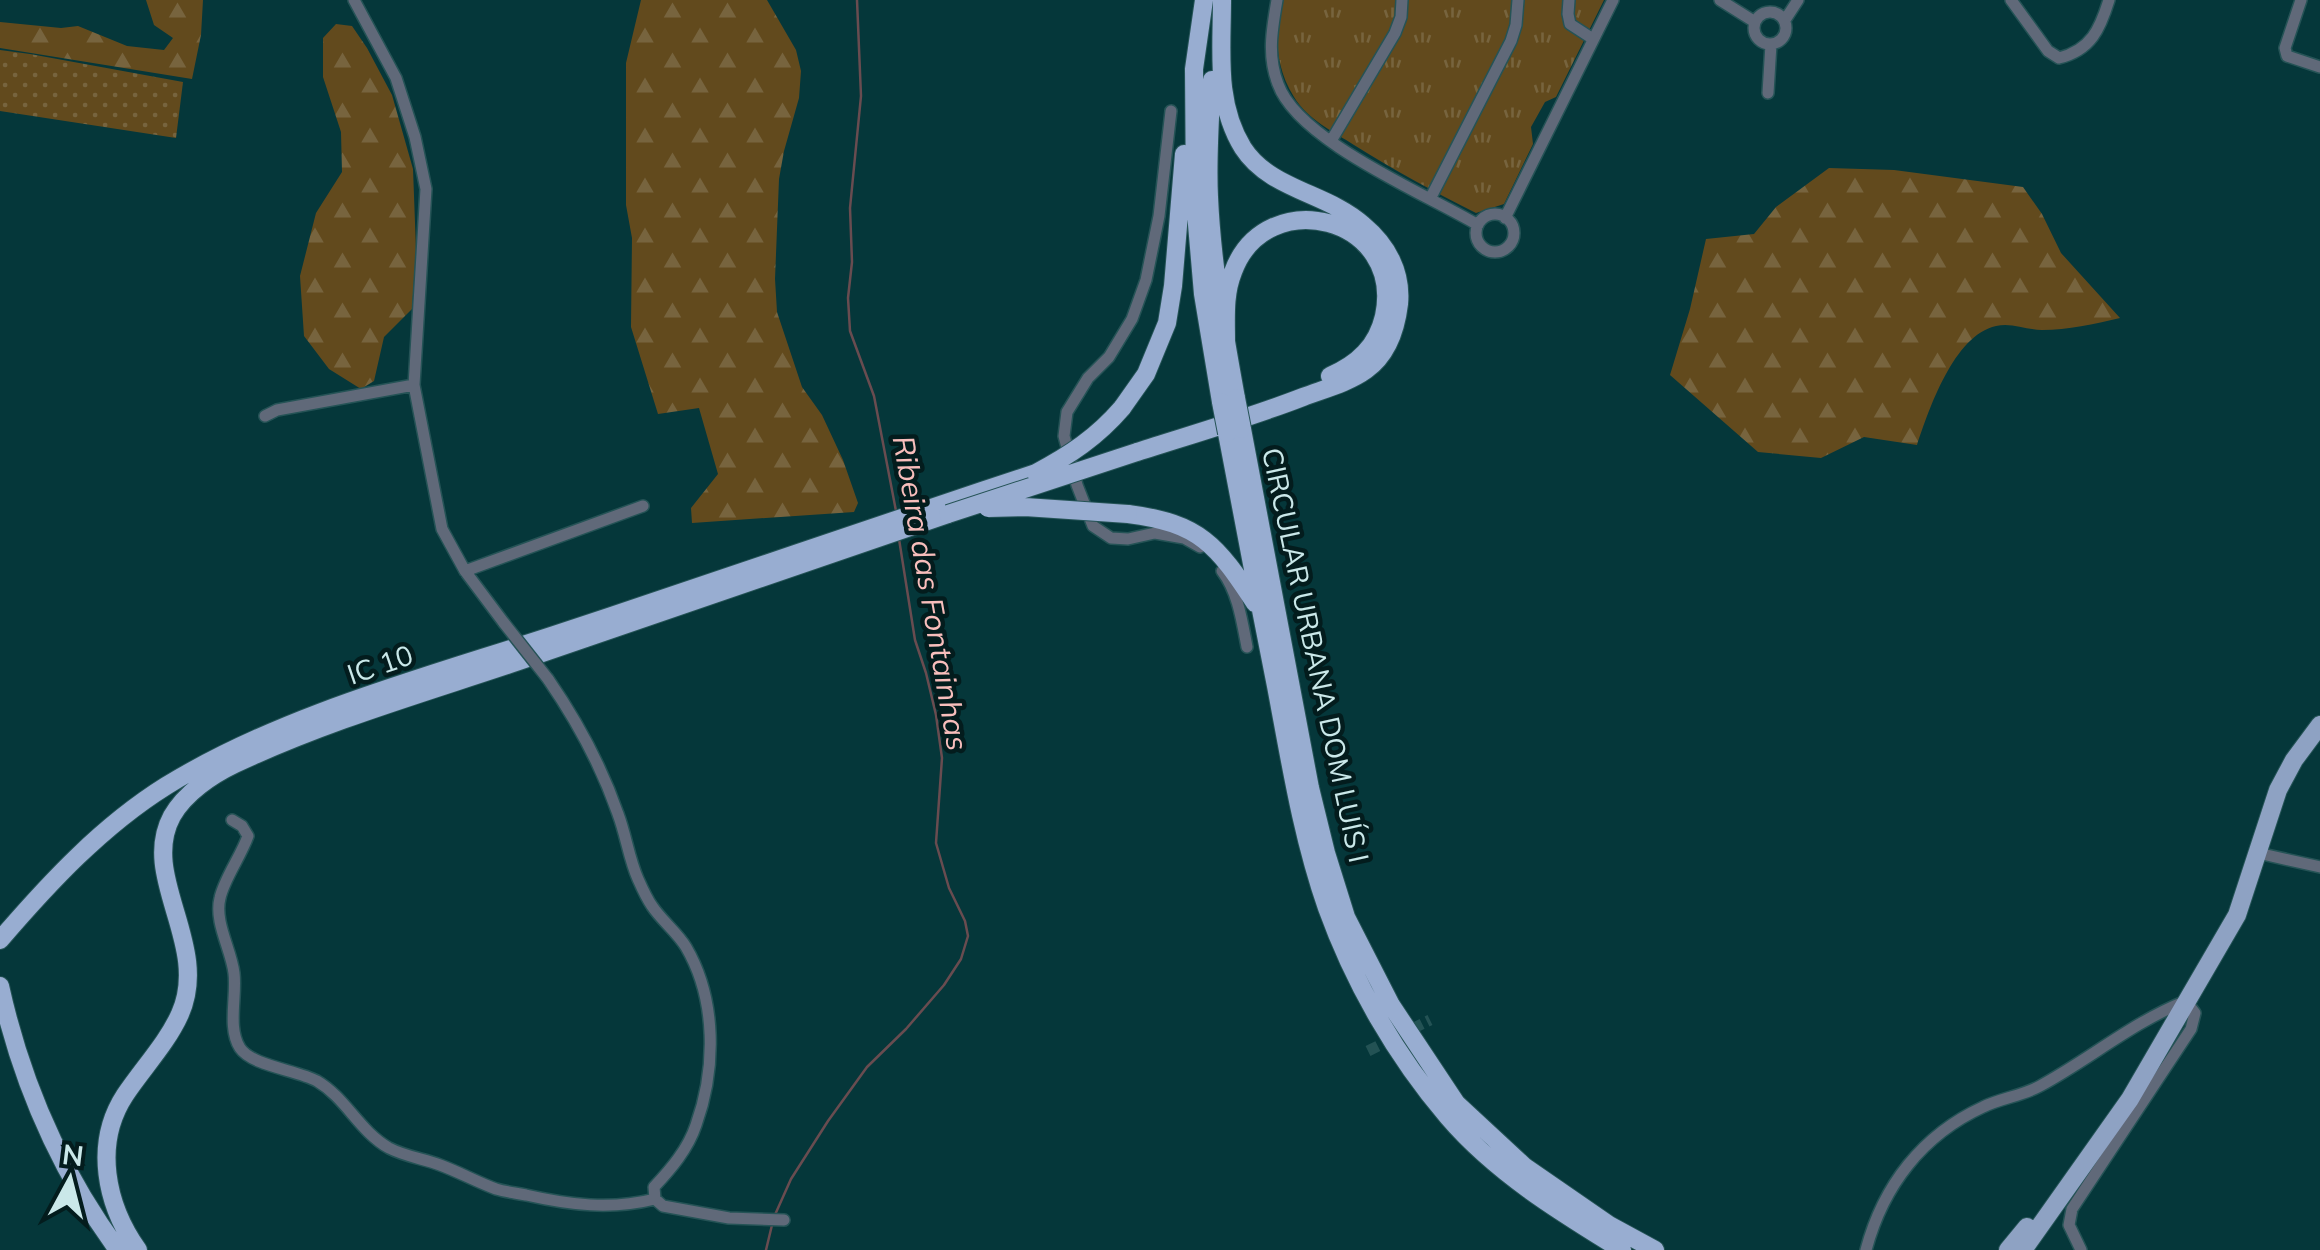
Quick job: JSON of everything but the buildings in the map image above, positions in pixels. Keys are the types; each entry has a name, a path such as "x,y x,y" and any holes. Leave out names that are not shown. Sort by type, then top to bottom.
{"highway":[{"name":"CIRCULAR URBANA DOM LUÍS I","path":"1204,0 1194,69 1194,168 1203,294 1310,788 1346,917 1391,1004 1456,1104 1524,1167 1608,1226 1655,1250"},
{"name":"CIRCULAR URBANA DOM LUÍS I","path":"1221,0 1208,167 1212,238 1226,341 1228,400"},
{"name":"IC 10","path":"0,940 42,891 101,834 162,788 260,736 377,693 1036,473 1280,406 1345,382 1368,369 1386,350 1397,322 1400,294 1394,263 1382,243 1360,222 1268,174 1245,150 1223,98 1221,0"},
{"name":"IC 10","path":"1036,473 1104,429 1146,374 1166,323 1194,69"},
{"name":"IC 10","path":"138,1250 113,1200 106,1156 110,1126 122,1100 179,1018 187,996 188,957 162,858 171,818 194,790 231,766 278,745 379,708 802,566 1341,371 1367,354 1380,330 1386,304 1385,280 1376,259 1356,234 1334,224 1298,220 1266,230 1247,248 1232,273 1226,341"},
{"name":"CIRCULAR URBANA DOM LUÍS I","path":"1234,431 1262,613 1313,859 1327,906 1366,998 1409,1066 1449,1118 1485,1154 1519,1183 1622,1250"},
{"name":"IC 10","path":"948,514 1012,506 1151,516 1181,526 1210,543 1231,566 1262,613"},
{"path":"0,986 20,1063 48,1130 75,1185 118,1250"},
{"path":"1519,1183 1606,1250"}],"main road":[{"path":"2015,1248 2186,1002 2237,915 2278,790 2320,725"}],"street":[{"path":"354,0 396,78 426,189 414,385 442,529 465,571 571,713 598,762 638,880 652,906 686,946 703,985 711,1028 708,1075 696,1125 676,1163 654,1187 654,1200"},
{"path":"1277,0 1270,46 1279,88 1294,113 1387,176 1478,225"},
{"path":"1331,140 1395,33 1402,0"},
{"path":"1430,199 1511,41 1518,0"},
{"path":"1570,0 1568,17 1572,26 1594,39"},
{"path":"1506,218 1613,0"},
{"path":"1720,0 1755,22"},
{"path":"1785,20 1798,0"},
{"path":"2010,0 2048,51 2059,58 2081,50 2094,37 2109,0"},
{"path":"2301,0 2285,48 2287,56 2320,67"},
{"path":"1766,12 1777,13 1785,20 1785,36 1772,44 1761,42 1754,33 1755,22 1766,12"},
{"path":"1768,93 1772,44"},
{"path":"1171,111 1146,280 1132,320 1067,412 1064,436 1093,526 1110,538 1128,540 1156,534 1184,538 1209,552 1229,580 1247,647"},
{"path":"1486,216 1506,218 1512,225 1511,242 1500,251 1483,248 1476,235 1478,225 1486,216"},
{"path":"265,416 278,410 414,385"},
{"path":"465,571 643,506"},
{"path":"232,820 248,836 219,899 220,922 235,976 234,1028 239,1046 246,1054 313,1079 330,1090 370,1134 392,1149 498,1190 606,1207 654,1200 663,1206 729,1218 784,1220"},
{"path":"2258,852 2320,866"},
{"path":"1866,1250 1873,1225 1904,1168 1938,1132 1983,1107 2038,1087 2156,1014 2186,1002 2196,1013 2191,1029 2072,1209 2069,1225 2082,1250"}],"green space":[{"path":"146,0 203,0 192,79 0,48 0,22 78,26 127,46 164,50 173,38 154,25"},
{"path":"641,0 767,0 796,50 801,71 799,98 779,179 777,312 802,387 822,415 843,460 858,503 854,512 692,523 691,508 718,474 699,408 658,414 631,327 626,63"},
{"path":"1279,0 1604,0 1556,97 1545,102 1531,127 1533,144 1504,204 1476,213 1384,163 1306,112 1287,85 1280,62"},
{"path":"336,24 352,26 392,95 413,169 416,250 412,309 384,337 374,381 361,389 329,369 304,336 300,276 316,213 342,172 341,132 323,77 323,38"},
{"path":"0,50 183,82 176,138 0,111"},
{"path":"1829,168 1894,170 2023,187 2061,253 2120,318 2052,330 2002,325 1981,332 1945,375 1917,445 1864,437 1821,458 1758,452 1670,375 1706,239 1754,234 1776,207"}],"waterway":[{"name":"Ribeira das Fontainhas","path":"857,0 861,96 850,208 850,331 874,396 896,511"},
{"name":"Ribeira das Fontainhas","path":"774,1217 791,1179 828,1121 867,1067 944,985 961,959 968,936 936,843 942,758 936,715 915,640 899,539"},
{"name":"Ribeira das Fontainhas","path":"766,1250 772,1225"}],"tunnel":[{"path":"1368,1051 1430,1020"}]}
